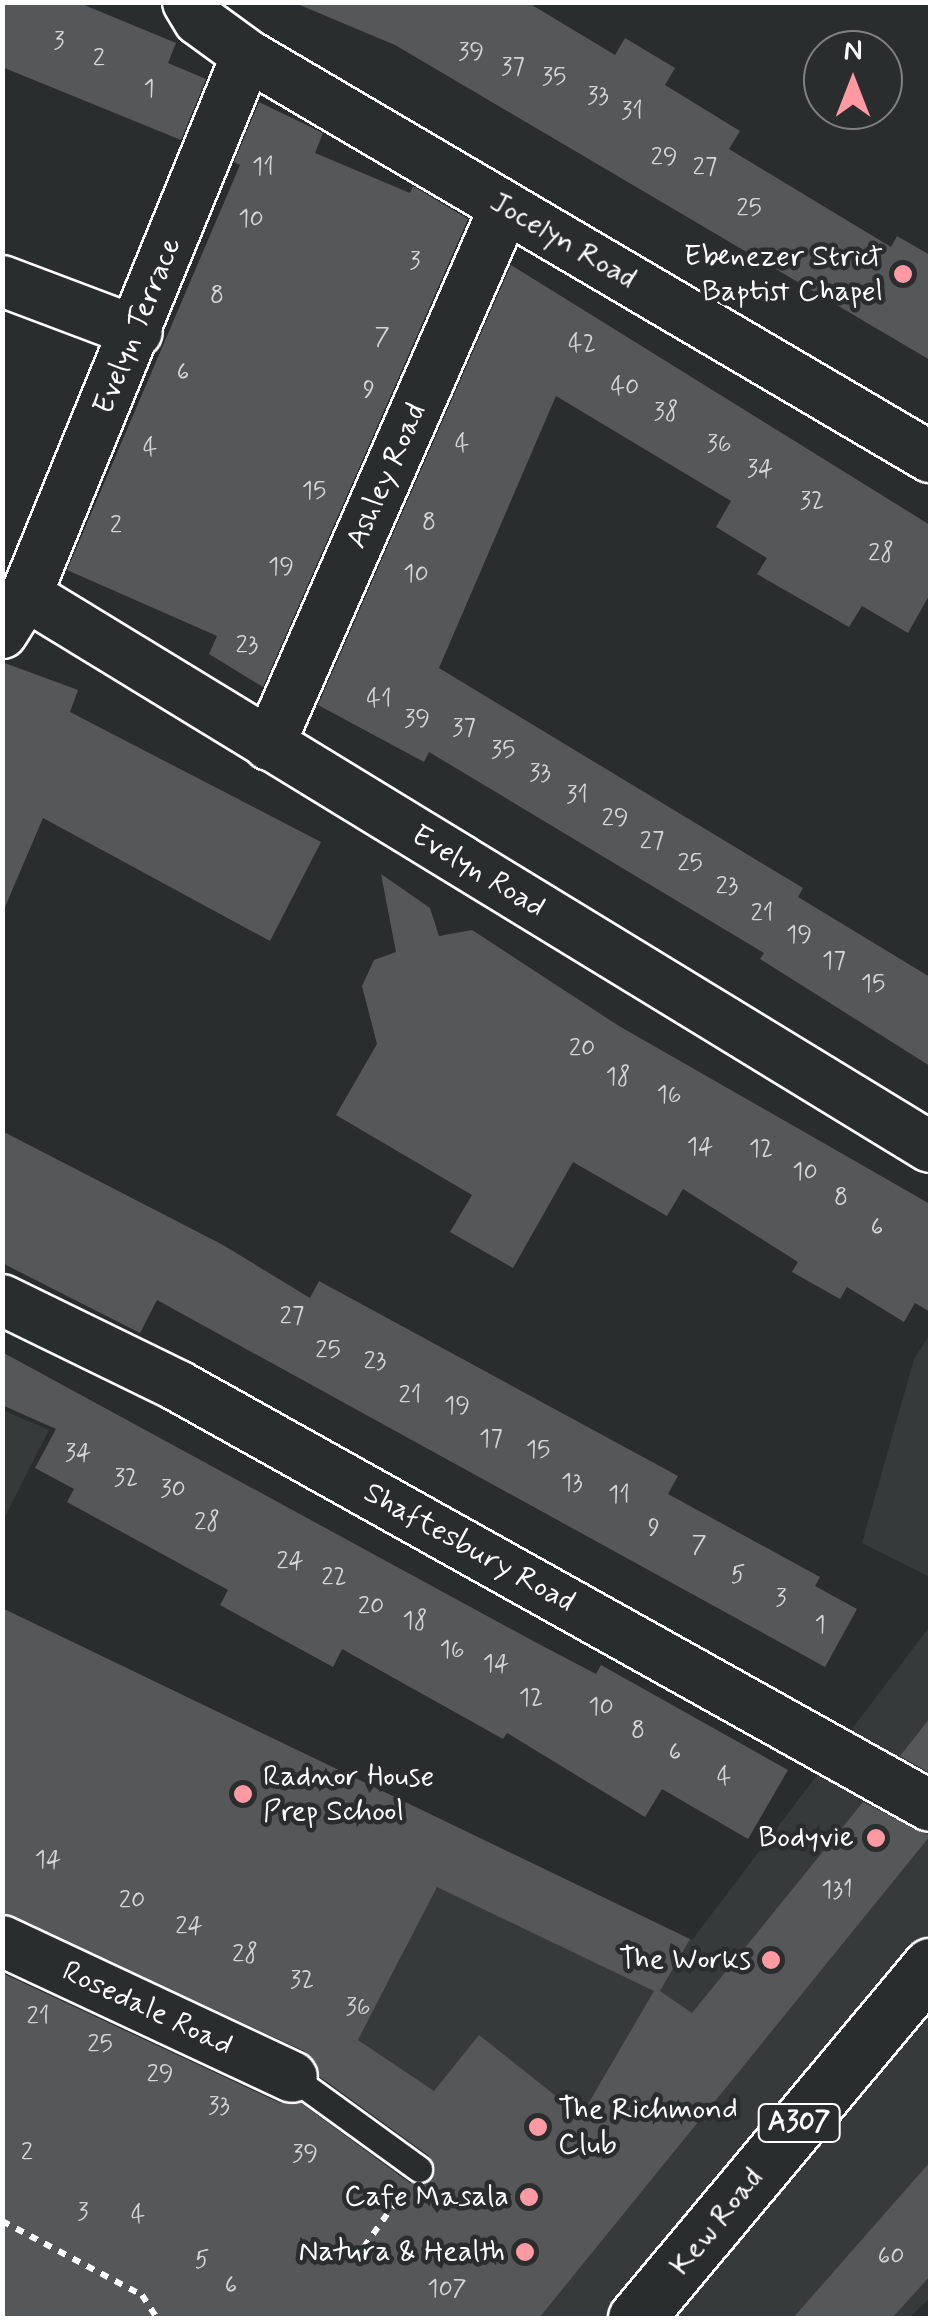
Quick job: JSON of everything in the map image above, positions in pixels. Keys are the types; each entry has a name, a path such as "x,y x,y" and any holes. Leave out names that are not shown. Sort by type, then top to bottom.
{"main road":[{"name":"Kew Road","path":"650,2310 930,1966"}],"street":[{"name":"Jocelyn Road","path":"188,2 199,20 247,56 930,457"},
{"name":"Evelyn Terrace","path":"14,614 137,332 247,56"},
{"name":"Ashley Road","path":"269,745 505,206"},
{"path":"2,281 137,332"},
{"name":"Evelyn Road","path":"14,614 269,745 930,1147"},
{"name":"Shaftesbury Road","path":"2,1300 178,1386 930,1806"},
{"name":"Rosedale Road","path":"2,1941 292,2077"}],"lane":[{"path":"292,2077 419,2169"}],"path":[{"path":"364,2247 419,2169"},
{"path":"2,2221 142,2295 157,2318"}],"shaded area":[{"path":"930,1334 930,1577 862,1543 914,1359"},
{"path":"3,1410 49,1430 3,1520"},
{"path":"2,1608 692,1940 930,1626 930,2298 909,2318 285,2318 314,2263 403,2309 440,2160 400,2136 431,2090 358,2040 407,1946 3,1751"}],"building":[{"path":"2,2 77,2 176,43 168,63 206,79 181,140 2,67"},
{"path":"527,2 615,55 625,38 675,68 665,85 740,131 729,149 891,247 897,236 930,255 930,360 395,45 295,3"},
{"path":"259,102 323,133 315,153 410,193 413,186 468,219 263,687 209,654 217,636 67,570 240,165 234,162"},
{"path":"511,265 930,525 930,594 908,633 862,606 849,627 757,574 767,558 716,527 731,501 556,396 439,668 803,888 798,897 930,977 930,1066 760,959 764,953 429,752 424,762 318,705"},
{"path":"2,662 78,690 70,712 321,842 270,941 43,818 2,914"},
{"path":"381,874 430,908 439,936 472,930 619,1026 930,1204 930,1312 915,1303 904,1322 847,1287 840,1299 792,1272 798,1262 683,1189 667,1216 573,1162 513,1268 450,1232 472,1195 336,1115 377,1044 362,986 374,960 396,952"},
{"path":"2,1131 223,1245 310,1298 319,1281 678,1476 668,1494 820,1577 815,1586 857,1609 825,1667 157,1300 140,1333 2,1263"},
{"path":"2,1352 535,1642 596,1674 601,1665 788,1770 748,1839 662,1789 645,1817 507,1733 503,1739 342,1649 333,1667 220,1605 228,1590 67,1502 74,1489 35,1468 56,1429 2,1405"},
{"path":"2,1608 690,1939 660,1991 692,2013 863,1802 930,1836 539,2318 2,2318 2,1973 280,2103 301,2103 410,2183 426,2183 435,2170 429,2156 320,2077 304,2051 2,1913","holes":["437,1887 654,1991 581,2116 479,2035 434,2091 358,2040"]},
{"path":"930,1718 930,1773 900,1756"},
{"path":"930,2162 930,2276 892,2318 793,2318"}],"place":[{"name":"Ebenezer Strict Baptist Chapel","path":"903,274"},
{"name":"Radnor House Prep School","path":"243,1794"},
{"name":"Bodyvie","path":"876,1838"},
{"name":"The Works","path":"771,1960"},
{"name":"The Richmond Club","path":"538,2127"},
{"name":"Cafe Masala","path":"529,2197"},
{"name":"Natura & Health","path":"525,2252"}]}
